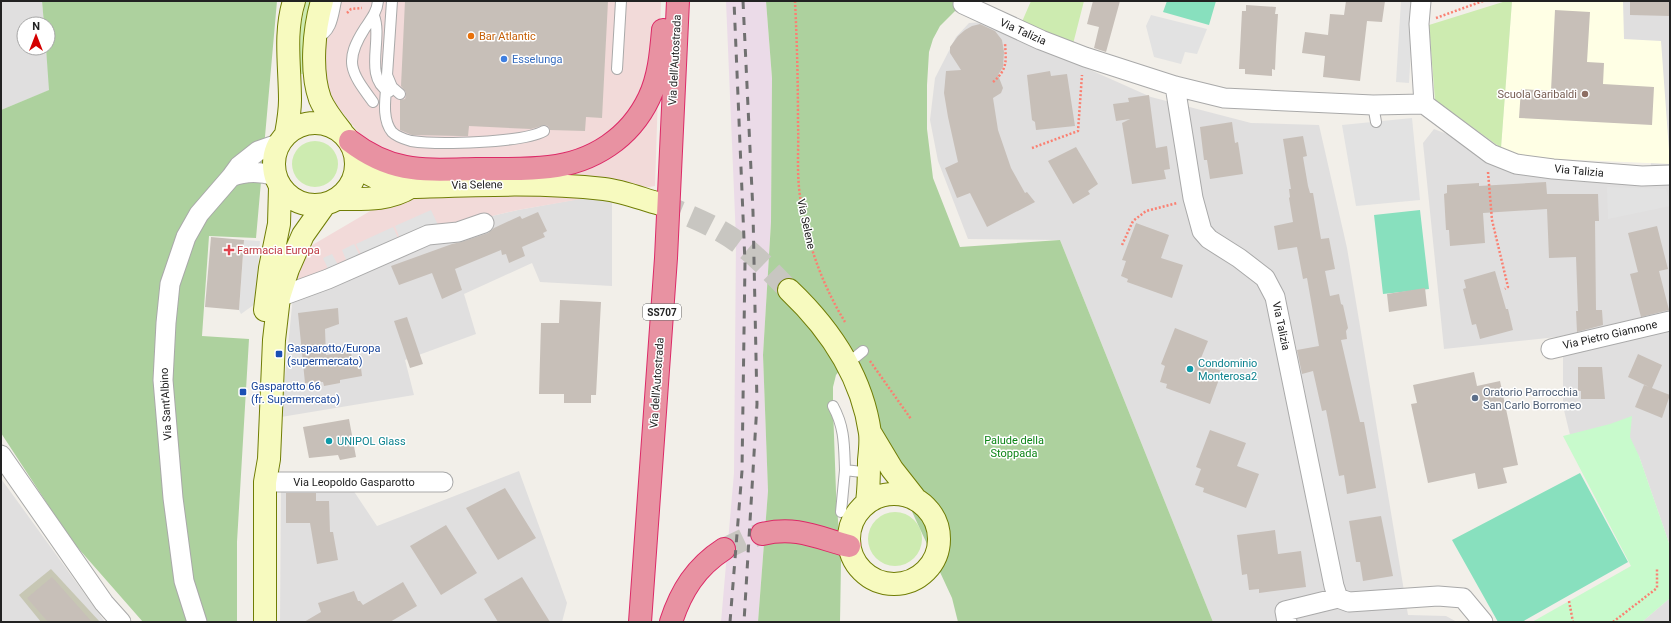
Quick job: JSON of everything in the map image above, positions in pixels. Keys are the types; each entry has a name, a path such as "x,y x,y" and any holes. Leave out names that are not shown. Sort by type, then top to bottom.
{"highway":[{"path":"346,137 365,152 388,163 405,168 548,167 586,159 618,140 633,123 649,98 655,82 661,52 664,1"},
{"name":"Via dell'Autostrada","path":"640,622 666,258 678,1"},
{"path":"762,534 780,530 797,531 849,546"},
{"path":"671,622 679,599 694,575 713,556 724,549"}],"main road":[{"path":"265,482 261,471 260,459 259,381 267,286 279,224 277,181 273,164 274,154 282,139 290,102 288,54 294,1"},
{"path":"265,622 265,482 269,459 274,333 279,297 288,269 303,235 331,201 347,190 354,179 356,166 355,153 320,99 315,65 315,38 322,1"},
{"path":"282,139 296,127 308,123 321,123 332,126 346,137"},
{"name":"Via Selene","path":"356,166 368,174 395,185 412,187 522,184 605,189 660,204"},
{"path":"277,181 288,196 300,203 312,206 331,201"},
{"name":"Via Selene","path":"331,201 378,198 399,194 412,187"},
{"path":"789,290 809,310 830,336 855,357 870,434 870,473 867,502"},
{"path":"870,434 892,470 914,498"},
{"path":"900,493 914,498 926,505 934,517 939,530 940,544 936,558 928,570 917,578 904,583 889,584 875,580 864,573 852,556 849,546 849,532 853,518 861,507 873,498 886,494 900,493"}],"street":[{"path":"1421,1 1419,24 1424,104"},
{"name":"Via Talizia","path":"963,4 1041,40 1085,57 1174,86 1224,98 1374,113 1424,104 1491,154 1516,164 1554,169 1642,176 1670,175"},
{"name":"Via Talizia","path":"1174,86 1193,198 1202,231 1209,239 1239,258 1265,278 1275,296 1334,586 1338,598"},
{"name":"Via Sant'Albino","path":"197,622 184,581 173,498 163,380 170,284 186,238 199,214 231,177 238,166 253,154 282,139"},
{"path":"231,177 243,173 260,172 277,181"},
{"path":"279,297 316,284 428,235 458,232 484,223"},
{"path":"288,269 298,280 316,284"},
{"name":"Via Pietro Giannone","path":"1551,348 1670,321"},
{"path":"2,460 104,603 121,622"},
{"name":"Via Leopoldo Gasparotto","path":"265,482 443,482"},
{"path":"1288,622 1285,611 1338,598 1349,602 1438,596 1463,598 1483,622"}],"lane":[{"path":"315,38 322,36 328,30 336,1"},
{"path":"373,102 357,80 352,70 351,58 371,12 377,8 378,1"},
{"path":"392,1 386,114 388,125 394,134 406,140 449,142 530,137 544,131"},
{"path":"617,69 621,1"},
{"path":"371,12 378,30 375,71 380,83 387,91"},
{"path":"833,406 843,429 845,470 841,512"},
{"path":"845,470 870,473"}],"path":[{"name":"Via Selene","path":"795,1 798,72 798,177 800,201 811,247 821,277 834,304 848,327"},
{"path":"1419,24 1483,1"},
{"path":"345,18 351,9 371,12"},
{"path":"993,82 1001,75 1006,64 1004,36 1011,26"},
{"path":"1032,148 1078,132 1082,64 1085,57"},
{"path":"1491,154 1488,162 1492,220 1508,287 1505,289"},
{"path":"1122,244 1133,221 1146,212 1193,198"},
{"path":"855,357 911,420"},
{"path":"1613,622 1657,588 1657,568"},
{"path":"1570,601 1573,622"}],"shaded area":[{"path":"1,1 42,1 43,16 16,16 16,56 47,56 50,90 1,110"},
{"path":"329,1 661,1 655,186 518,210 441,228 293,296 292,273 309,247 406,190 328,95 319,59"},
{"path":"726,1 766,1 772,78 771,222 763,355 768,491 758,622 721,622 734,473 736,239"},
{"path":"1401,1 1414,1 1409,83 1396,82"},
{"name":"Scuola Garibaldi","path":"1512,1 1623,1 1624,39 1661,41 1670,164 1513,157 1501,148"},
{"path":"1616,1 1670,1 1670,316 1557,337 1444,349 1423,143 1434,129 1569,181 1650,183 1655,75 1615,36"},
{"path":"1151,15 1207,29 1197,54 1185,52 1181,64 1154,57 1146,26"},
{"path":"983,22 1151,97 1251,123 1319,125 1347,248 1408,615 1446,616 1457,622 1213,622 1060,240 968,239 938,161 930,120 935,78 956,37 969,23"},
{"path":"1412,118 1420,200 1356,206 1342,125"},
{"path":"1607,187 1666,189 1670,206 1608,219"},
{"path":"612,193 612,286 540,282 532,263 464,294 476,334 405,360 414,395 281,417 293,296 441,228 518,210"},
{"path":"431,210 438,225 330,273 323,258 332,254 338,265 347,262 342,250 354,244 360,256 362,256 356,244 393,227 399,240 400,239 395,226"},
{"path":"244,240 260,241 255,304 241,314 239,310"},
{"path":"1670,325 1670,546 1639,456 1570,435 1563,406 1563,355"},
{"path":"519,471 567,603 562,622 280,622 281,487 351,487 377,526"},
{"path":"2,480 105,622 1,622"},
{"path":"51,569 100,622 41,622 19,595"},
{"path":"1670,598 1670,622 1642,622"}],"green space":[{"path":"42,1 277,1 256,238 209,236 202,336 249,339 237,542 237,622 143,622 71,540 1,433 1,110 49,90 47,56 56,56 56,16 43,16"},
{"path":"306,1 312,1 306,74 299,74 301,24"},
{"name":"Palude della Stoppada","path":"766,1 965,1 940,26 933,39 929,52 927,85 927,129 933,178 960,247 1060,240 1213,622 958,622 952,598 902,490 866,388 840,370 836,375 833,387 833,407 836,492 841,562 840,622 758,622 768,491 763,355 771,222 772,78"},
{"path":"1031,1 1084,1 1073,44 1021,24"},
{"path":"1167,1 1216,1 1209,25 1163,12"},
{"path":"1506,1 1512,1 1501,148 1435,100 1429,25"},
{"path":"310,141 320,141 332,147 337,155 337,173 332,181 324,186 310,187 302,184 295,177 292,169 292,159 295,151 302,144"},
{"path":"1420,210 1429,289 1383,294 1374,215"},
{"path":"1632,416 1630,437 1639,456 1670,546 1670,598 1642,622 1532,622 1631,566 1563,436 1610,424"},
{"path":"1580,473 1628,562 1522,622 1498,622 1452,540"},
{"path":"895,512 905,514 914,520 920,529 922,539 920,549 914,558 905,564 895,566 885,564 876,558 870,549 868,539 870,529 876,520 885,514"}],"building":[{"name":"Esselunga","path":"405,1 608,1 602,118 586,117 585,131 550,130 548,126 545,125 531,129 469,126 468,136 412,135 400,130 400,100 405,99 406,95 406,92 401,86"},
{"path":"1093,1 1120,1 1106,52 1094,48 1099,27 1087,24"},
{"path":"1346,1 1385,1 1382,22 1367,21 1360,81 1323,77 1325,56 1302,53 1305,32 1328,35 1330,14 1344,15"},
{"path":"1630,1 1670,1 1670,16 1630,15"},
{"path":"1246,5 1276,7 1275,14 1278,14 1275,70 1272,69 1272,76 1245,74 1245,69 1239,69 1242,11 1246,11"},
{"path":"1555,10 1590,12 1587,62 1604,63 1603,84 1654,87 1652,125 1519,118 1521,89 1551,91"},
{"path":"980,24 995,31 1002,40 1004,52 1003,67 998,75 1003,88 1001,93 993,98 998,130 1011,168 1025,193 1027,192 1035,202 987,227 970,193 957,198 945,168 958,162 944,93 946,71 961,70 950,53 950,47 958,36 965,30"},
{"path":"1050,71 1051,76 1067,74 1075,126 1036,130 1035,122 1032,120 1027,75"},
{"path":"1149,95 1156,148 1167,146 1170,169 1164,170 1166,179 1132,184 1122,123 1130,119 1116,121 1113,104 1129,102 1128,98"},
{"path":"1232,122 1235,143 1238,142 1243,174 1210,179 1207,160 1204,160 1200,127"},
{"path":"1303,136 1307,156 1303,157 1308,186 1310,193 1313,193 1321,239 1329,238 1335,269 1325,271 1330,296 1339,294 1341,304 1343,305 1348,328 1346,331 1347,339 1341,340 1360,422 1364,422 1376,488 1347,494 1344,475 1339,476 1326,410 1322,411 1313,371 1302,374 1297,350 1319,346 1307,278 1303,279 1297,247 1278,250 1274,226 1293,222 1289,198 1289,189 1291,189 1283,139"},
{"path":"1076,147 1098,184 1088,191 1090,194 1073,204 1048,161"},
{"path":"1546,182 1547,194 1598,194 1599,221 1595,221 1596,310 1602,310 1603,325 1577,332 1576,311 1578,311 1576,257 1549,258 1547,209 1483,213 1485,243 1450,246 1449,230 1446,230 1444,194 1447,193 1447,185 1479,183 1479,186"},
{"path":"538,212 547,231 543,233 545,237 522,247 525,256 509,263 506,254 502,255 501,250 455,269 462,290 442,299 432,273 399,285 391,266 488,233 494,228 520,216 522,219"},
{"path":"1136,223 1169,235 1161,258 1183,265 1172,298 1127,282 1128,279 1121,276 1126,261 1122,260"},
{"path":"1657,226 1668,269 1659,271 1669,310 1641,317 1630,274 1638,272 1628,233"},
{"path":"211,237 244,240 239,310 205,307"},
{"path":"1495,271 1506,309 1508,309 1513,330 1480,339 1476,324 1472,325 1463,289 1466,288 1464,280"},
{"path":"1425,288 1427,306 1389,312 1387,294"},
{"path":"560,300 601,302 596,395 591,395 591,403 564,403 564,394 539,394 541,323 559,323"},
{"path":"338,308 339,324 325,329 326,355 351,351 352,361 360,360 362,376 340,380 340,383 324,386 323,382 305,383 298,313"},
{"path":"407,317 423,364 410,368 394,321"},
{"name":"Condominio Monterosa2","path":"1175,328 1208,341 1199,363 1222,371 1210,404 1166,388 1167,384 1160,382 1165,366 1161,364"},
{"path":"1638,354 1662,365 1652,388 1670,395 1662,418 1635,407 1644,385 1649,387 1628,377"},
{"path":"1578,367 1602,367 1605,399 1581,399 1581,391 1578,391"},
{"path":"1474,372 1477,386 1500,381 1518,465 1503,468 1507,483 1478,489 1475,473 1428,483 1411,404 1417,403 1413,385"},
{"name":"UNIPOL Glass","path":"349,419 356,457 340,460 338,455 309,458 303,427"},
{"path":"1210,430 1246,443 1237,466 1259,474 1246,508 1203,492 1204,488 1195,485 1201,469 1196,467"},
{"path":"505,488 536,538 498,560 466,508"},
{"path":"286,493 316,493 316,501 329,501 330,532 333,532 338,560 317,564 310,523 286,523"},
{"path":"1381,516 1393,576 1363,581 1360,562 1356,562 1349,521"},
{"path":"446,525 477,573 441,595 410,546"},
{"path":"1275,530 1278,554 1301,551 1306,587 1259,593 1259,589 1249,590 1247,574 1242,575 1237,535"},
{"path":"52,577 92,622 48,622 27,598"},
{"path":"522,577 550,622 498,622 484,599"},
{"path":"403,582 417,606 390,622 304,622 321,612 318,603 354,591 358,601 360,601 363,605"}],"tunnel":[{"path":"660,204 695,218 729,236 754,256 789,290"},
{"path":"724,549 747,538 762,534"}],"railway":[{"path":"730,622 742,471 745,263 734,1"},
{"path":"743,1 753,212 757,404 744,622"}],"place":[{"name":"Bar Atlantic","path":"471,36"},
{"name":"Esselunga","path":"504,59"},
{"name":"Scuola Garibaldi","path":"1585,94"},
{"name":"Farmacia Europa","path":"229,250"},
{"name":"Gasparotto/Europa (supermercato)","path":"279,354"},
{"name":"Condominio Monterosa2","path":"1190,369"},
{"name":"Gasparotto 66 (fr. Supermercato)","path":"243,392"},
{"name":"Oratorio Parrocchia San Carlo Borromeo","path":"1475,398"},
{"name":"UNIPOL Glass","path":"329,441"}]}
